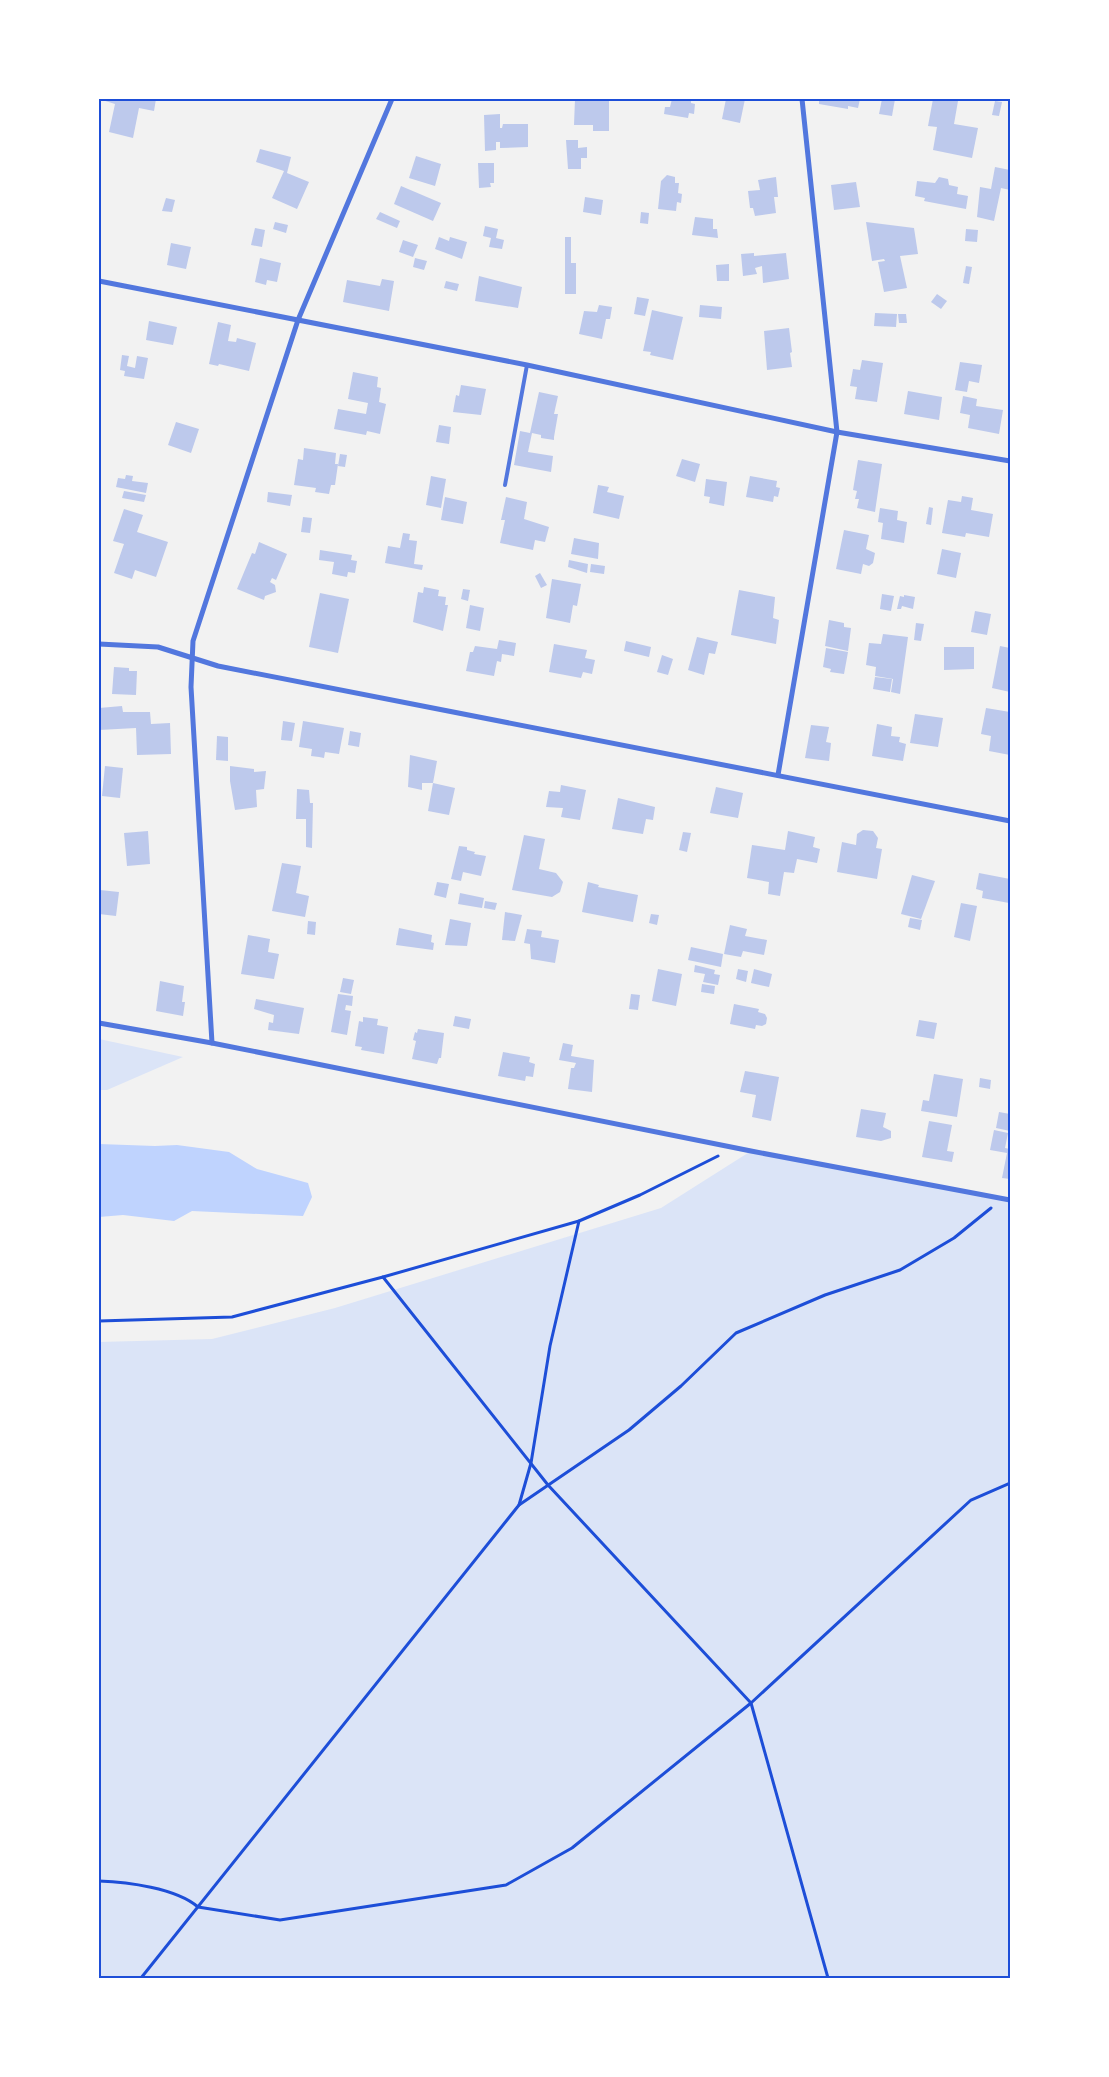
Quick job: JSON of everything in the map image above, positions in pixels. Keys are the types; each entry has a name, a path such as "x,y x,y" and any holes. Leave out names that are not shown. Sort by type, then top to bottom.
{"street":[{"path":"212,1043 192,697 193,640 298,320 392,99"},
{"path":"778,775 837,432 802,99"},
{"path":"99,281 527,364 837,432 1010,461"},
{"path":"99,644 158,647 218,666 1010,821"},
{"path":"99,1023 212,1043 734,1148 1010,1200"}],"lane":[{"path":"505,484 527,364"}],"path":[{"path":"99,1321 232,1317 383,1277 579,1221 640,1196 734,1148"},
{"path":"141,1978 519,1505 629,1430 681,1386 736,1333 825,1295 900,1270 954,1238 1002,1199"},
{"path":"519,1505 531,1464 550,1346 579,1221"},
{"path":"383,1277 548,1485 751,1703 828,1978"},
{"path":"99,1880 126,1882 188,1899 198,1907 280,1920 506,1885 572,1848 751,1703 971,1500 1010,1483"}],"shaded area":[{"path":"99,1039 183,1057 107,1090 99,1090"},
{"path":"751,1151 1010,1201 1010,1978 99,1978 99,1342 212,1339 335,1308 661,1208"}],"water":[{"path":"99,1144 177,1145 229,1152 257,1169 308,1183 312,1197 303,1216 192,1211 174,1221 123,1215 99,1217"}],"building":[{"path":"99,99 156,99 154,111 139,108 133,138 109,132 115,104"},
{"path":"575,99 609,99 609,131 593,131 593,125 574,125"},
{"path":"672,99 691,99 691,103 695,104 694,114 689,113 688,118 664,114 665,107 670,107"},
{"path":"726,99 745,99 740,123 722,119"},
{"path":"819,99 860,99 858,108 848,106 848,109 819,104"},
{"path":"882,99 895,99 892,116 879,114"},
{"path":"933,99 958,101 954,124 978,128 972,158 933,150 937,127 928,126"},
{"path":"995,101 1002,102 999,116 992,115"},
{"path":"500,114 500,128 502,128 503,124 528,124 528,147 500,148 500,142 496,142 496,150 485,151 484,115"},
{"path":"566,140 578,140 578,148 587,147 587,158 581,158 581,169 568,169"},
{"path":"260,149 291,157 287,173 309,182 297,209 272,198 284,171 256,162"},
{"path":"416,156 441,164 435,186 409,178"},
{"path":"478,163 494,163 494,183 490,183 491,187 479,188"},
{"path":"995,167 1010,170 1010,190 1001,188 994,221 977,217 980,187 991,189"},
{"path":"667,175 675,177 675,183 679,183 678,193 682,194 681,203 677,202 676,211 658,209 661,181"},
{"path":"776,177 778,197 774,197 776,213 755,216 753,208 750,208 748,191 760,190 758,180"},
{"path":"939,177 948,179 949,185 958,187 957,194 968,196 966,209 924,201 925,198 915,196 917,181 935,183"},
{"path":"856,182 860,207 834,210 831,185"},
{"path":"401,186 441,203 433,221 394,204"},
{"path":"585,197 603,200 601,215 583,212"},
{"path":"166,198 175,200 172,212 162,211"},
{"path":"380,212 400,221 397,228 376,219"},
{"path":"641,212 649,213 648,224 640,223"},
{"path":"695,217 713,219 713,229 717,229 718,238 692,235"},
{"path":"275,222 288,225 286,233 273,229"},
{"path":"866,222 914,228 918,254 900,256 907,288 884,292 878,262 885,261 884,259 872,261"},
{"path":"485,226 498,229 496,238 504,240 502,249 489,247 491,238 483,236"},
{"path":"255,228 265,230 262,247 251,245"},
{"path":"966,229 978,230 977,242 965,241"},
{"path":"439,237 449,241 450,237 467,242 462,259 435,249"},
{"path":"565,237 571,237 571,263 576,263 576,294 565,294"},
{"path":"403,240 418,245 413,257 399,252"},
{"path":"171,243 191,247 186,269 167,265"},
{"path":"754,253 754,256 786,253 789,279 763,283 762,266 755,268 757,274 743,276 741,254"},
{"path":"260,258 281,263 277,282 267,280 266,285 255,282"},
{"path":"415,258 427,261 424,270 413,267"},
{"path":"729,264 729,281 717,281 716,265"},
{"path":"966,266 972,267 969,284 963,283"},
{"path":"479,276 522,287 518,308 475,301"},
{"path":"382,279 394,281 389,311 343,302 347,280 380,286"},
{"path":"446,281 459,284 457,291 444,288"},
{"path":"937,294 947,301 941,309 931,302"},
{"path":"637,297 649,299 645,316 634,314"},
{"path":"599,305 612,307 610,319 606,319 602,339 579,334 584,311 597,312"},
{"path":"700,305 722,307 721,319 699,317"},
{"path":"652,310 683,317 673,360 650,355 651,352 643,351"},
{"path":"875,313 897,314 896,327 874,326"},
{"path":"898,314 906,314 907,323 899,323"},
{"path":"149,321 177,327 173,345 146,340"},
{"path":"218,322 231,325 228,341 236,342 237,338 256,343 249,371 219,364 218,366 209,364"},
{"path":"789,328 792,367 767,370 764,331"},
{"path":"122,355 129,356 127,366 135,368 137,356 148,358 144,379 124,376 125,371 120,370"},
{"path":"862,360 883,363 877,402 855,399 857,387 850,386 853,369 860,370"},
{"path":"960,362 982,365 979,383 969,381 967,392 955,390"},
{"path":"353,372 378,377 377,387 381,388 379,402 386,404 380,434 367,431 366,435 334,429 338,409 366,414 368,403 348,399"},
{"path":"461,385 486,389 481,415 453,412 456,395 459,396"},
{"path":"908,391 942,397 939,420 904,414"},
{"path":"539,392 558,396 554,414 558,414 554,440 541,438 541,435 532,433 528,452 553,456 551,472 514,465 520,431 530,433"},
{"path":"963,396 977,399 976,406 1003,410 999,434 968,428 970,415 960,413"},
{"path":"176,422 199,429 191,453 168,445"},
{"path":"439,425 451,427 449,444 436,442"},
{"path":"304,448 336,453 335,464 338,464 335,485 331,485 329,494 315,492 316,488 294,485 298,459 303,460"},
{"path":"340,454 347,455 345,467 338,466"},
{"path":"682,459 700,464 695,482 676,476"},
{"path":"858,460 882,464 875,512 857,508 859,499 855,499 857,491 853,490"},
{"path":"126,475 133,476 132,481 148,483 146,493 116,487 118,478 125,479"},
{"path":"431,476 446,479 441,508 426,505"},
{"path":"750,476 777,481 776,487 780,488 778,497 774,496 773,502 746,497"},
{"path":"706,479 727,482 724,506 709,503 710,497 704,496"},
{"path":"598,485 609,487 607,492 624,496 619,519 593,513"},
{"path":"124,491 146,495 144,502 122,498"},
{"path":"268,492 292,495 290,506 267,502"},
{"path":"962,496 973,498 971,510 993,514 989,537 966,533 965,537 942,533 948,500 961,502"},
{"path":"445,497 467,502 463,524 441,520"},
{"path":"506,497 527,502 524,519 549,527 545,542 535,540 533,550 500,543 505,520 501,520"},
{"path":"929,507 933,508 931,525 926,524"},
{"path":"880,508 898,511 897,520 907,522 904,543 881,539 883,523 878,522"},
{"path":"124,509 143,515 137,532 168,542 156,577 135,570 132,579 114,573 124,544 113,541"},
{"path":"303,517 312,518 310,533 301,532"},
{"path":"844,530 869,535 866,549 875,553 873,563 869,566 863,564 861,574 836,569"},
{"path":"403,533 410,534 409,540 417,541 414,564 423,565 422,570 385,563 388,546 400,548"},
{"path":"574,538 599,543 598,559 571,554"},
{"path":"259,542 287,554 276,580 272,578 270,582 275,585 276,592 265,596 264,600 237,589 252,553 255,554"},
{"path":"942,549 961,553 956,578 937,574"},
{"path":"320,550 352,555 351,560 357,561 355,573 348,572 347,577 332,574 334,562 319,560"},
{"path":"569,560 588,564 587,573 568,567"},
{"path":"591,564 605,566 604,574 590,572"},
{"path":"540,573 547,585 541,588 535,576"},
{"path":"552,579 581,584 577,606 573,605 570,623 546,618"},
{"path":"424,587 439,590 438,596 446,597 445,605 448,605 443,631 413,622 418,592 423,593"},
{"path":"463,589 470,590 468,601 461,599"},
{"path":"739,590 775,597 773,618 779,620 776,644 731,635"},
{"path":"320,593 349,599 338,653 309,647"},
{"path":"882,594 894,596 891,611 880,609"},
{"path":"904,595 915,597 913,609 902,606 901,609 897,609 900,596 904,597"},
{"path":"470,605 484,608 480,631 466,628"},
{"path":"975,611 991,614 987,635 971,632"},
{"path":"829,620 844,623 844,627 851,628 848,651 825,646"},
{"path":"916,623 924,624 921,641 914,640"},
{"path":"883,634 908,637 900,694 891,692 893,679 875,676 876,667 866,665 869,643 881,644"},
{"path":"697,637 718,642 715,654 709,653 704,675 688,670"},
{"path":"499,640 516,643 514,656 502,654 501,662 497,661 494,676 466,671 470,652 473,652 475,646 497,649"},
{"path":"626,641 651,647 649,657 624,651"},
{"path":"554,644 587,650 585,658 595,660 592,674 583,672 581,678 549,672"},
{"path":"1000,646 1010,648 1010,692 992,688"},
{"path":"944,647 974,647 974,669 944,670"},
{"path":"826,648 848,652 844,674 830,672 831,669 823,667"},
{"path":"662,655 673,659 668,675 657,672"},
{"path":"114,667 129,668 129,671 137,671 136,695 112,694"},
{"path":"875,677 892,679 890,692 873,689"},
{"path":"122,706 123,712 150,712 151,724 170,723 171,754 137,755 136,728 99,730 99,708"},
{"path":"986,708 1010,712 1010,755 989,751 991,736 981,734"},
{"path":"915,714 943,718 938,747 910,743"},
{"path":"283,721 295,723 292,741 281,740"},
{"path":"303,721 344,728 339,754 325,752 324,758 311,756 312,749 299,747"},
{"path":"877,724 892,727 891,736 900,737 899,742 906,744 903,761 872,756"},
{"path":"811,725 829,727 826,742 831,743 829,761 805,758"},
{"path":"350,731 361,733 359,747 348,745"},
{"path":"217,736 228,737 228,761 216,760"},
{"path":"410,755 437,761 433,783 422,783 422,790 408,787"},
{"path":"105,766 123,768 120,798 102,796"},
{"path":"230,766 254,769 254,772 266,771 264,789 256,790 257,807 235,810 230,781"},
{"path":"433,783 455,788 449,815 428,811"},
{"path":"561,785 586,790 580,820 561,817 563,808 546,807 549,791 560,792"},
{"path":"716,787 743,793 738,818 710,813"},
{"path":"297,789 309,790 310,803 313,803 312,848 306,847 306,819 296,819"},
{"path":"618,798 655,807 653,820 646,819 643,834 612,829"},
{"path":"863,830 873,831 878,838 876,848 882,849 877,879 837,872 842,842 856,845 857,834"},
{"path":"148,831 150,864 127,866 124,833"},
{"path":"788,831 815,837 813,847 820,849 817,863 797,859 794,873 784,872 780,896 768,894 769,882 747,878 752,845 785,850"},
{"path":"683,832 691,833 687,852 679,850"},
{"path":"524,835 545,839 539,869 556,873 563,882 560,892 552,897 512,890"},
{"path":"459,846 467,847 467,850 475,852 474,854 486,856 481,876 463,872 461,881 451,879"},
{"path":"282,863 301,866 296,893 309,896 305,917 272,911"},
{"path":"979,873 1010,879 1009,903 982,898 983,891 976,889"},
{"path":"912,875 935,881 921,919 901,914"},
{"path":"437,882 449,884 446,898 434,895"},
{"path":"588,882 599,885 598,887 638,895 633,922 582,912"},
{"path":"100,890 119,892 116,916 99,914"},
{"path":"460,893 484,898 482,908 458,904"},
{"path":"485,901 497,903 495,910 484,908"},
{"path":"961,903 977,906 970,941 954,937"},
{"path":"505,912 522,915 515,941 502,940"},
{"path":"651,914 659,915 657,925 649,923"},
{"path":"910,918 922,920 920,930 908,927"},
{"path":"450,919 471,923 467,946 445,945"},
{"path":"308,921 316,922 315,935 307,934"},
{"path":"730,925 747,929 745,936 767,940 764,955 743,951 741,957 724,954"},
{"path":"399,928 432,935 433,950 396,945"},
{"path":"527,929 542,931 541,937 559,940 555,963 531,959 530,944 524,943"},
{"path":"248,935 270,939 268,952 279,954 274,979 241,974"},
{"path":"691,947 723,954 721,967 688,960"},
{"path":"695,965 715,970 714,974 720,975 718,985 703,982 705,974 694,972"},
{"path":"658,969 682,974 676,1006 652,1001"},
{"path":"738,969 748,971 746,982 736,979"},
{"path":"754,969 772,974 769,987 751,983"},
{"path":"343,978 354,980 351,994 340,992"},
{"path":"160,981 184,986 182,1002 185,1002 183,1016 156,1011"},
{"path":"702,984 715,986 714,994 701,992"},
{"path":"338,994 353,996 352,1006 346,1005 345,1010 351,1011 347,1035 331,1032"},
{"path":"631,994 640,995 638,1010 629,1009"},
{"path":"256,999 304,1008 299,1034 268,1030 269,1022 273,1023 274,1015 254,1009"},
{"path":"734,1004 759,1009 758,1012 765,1014 767,1018 766,1024 762,1026 756,1025 755,1029 730,1024"},
{"path":"455,1016 471,1019 469,1029 453,1026"},
{"path":"363,1017 378,1019 377,1025 388,1027 384,1054 361,1050 362,1047 355,1046 359,1021 363,1022"},
{"path":"919,1020 937,1023 934,1039 916,1036"},
{"path":"418,1029 444,1033 441,1058 439,1058 437,1064 412,1059 416,1041 413,1040"},
{"path":"563,1043 573,1045 571,1056 594,1060 592,1092 568,1089 571,1068 574,1068 576,1063 559,1060"},
{"path":"503,1052 530,1057 529,1062 535,1064 533,1077 526,1076 525,1081 498,1076"},
{"path":"745,1071 779,1077 771,1121 752,1117 756,1095 740,1092"},
{"path":"934,1074 963,1079 957,1117 921,1111 923,1100 929,1101"},
{"path":"980,1078 991,1080 990,1089 979,1087"},
{"path":"861,1109 886,1113 883,1127 891,1131 891,1138 881,1141 856,1137"},
{"path":"999,1112 1010,1114 1010,1131 996,1128"},
{"path":"929,1121 952,1125 947,1151 954,1152 952,1162 922,1157"},
{"path":"994,1130 1008,1133 1005,1148 1010,1149 1010,1179 1002,1178 1007,1153 990,1150"}]}
